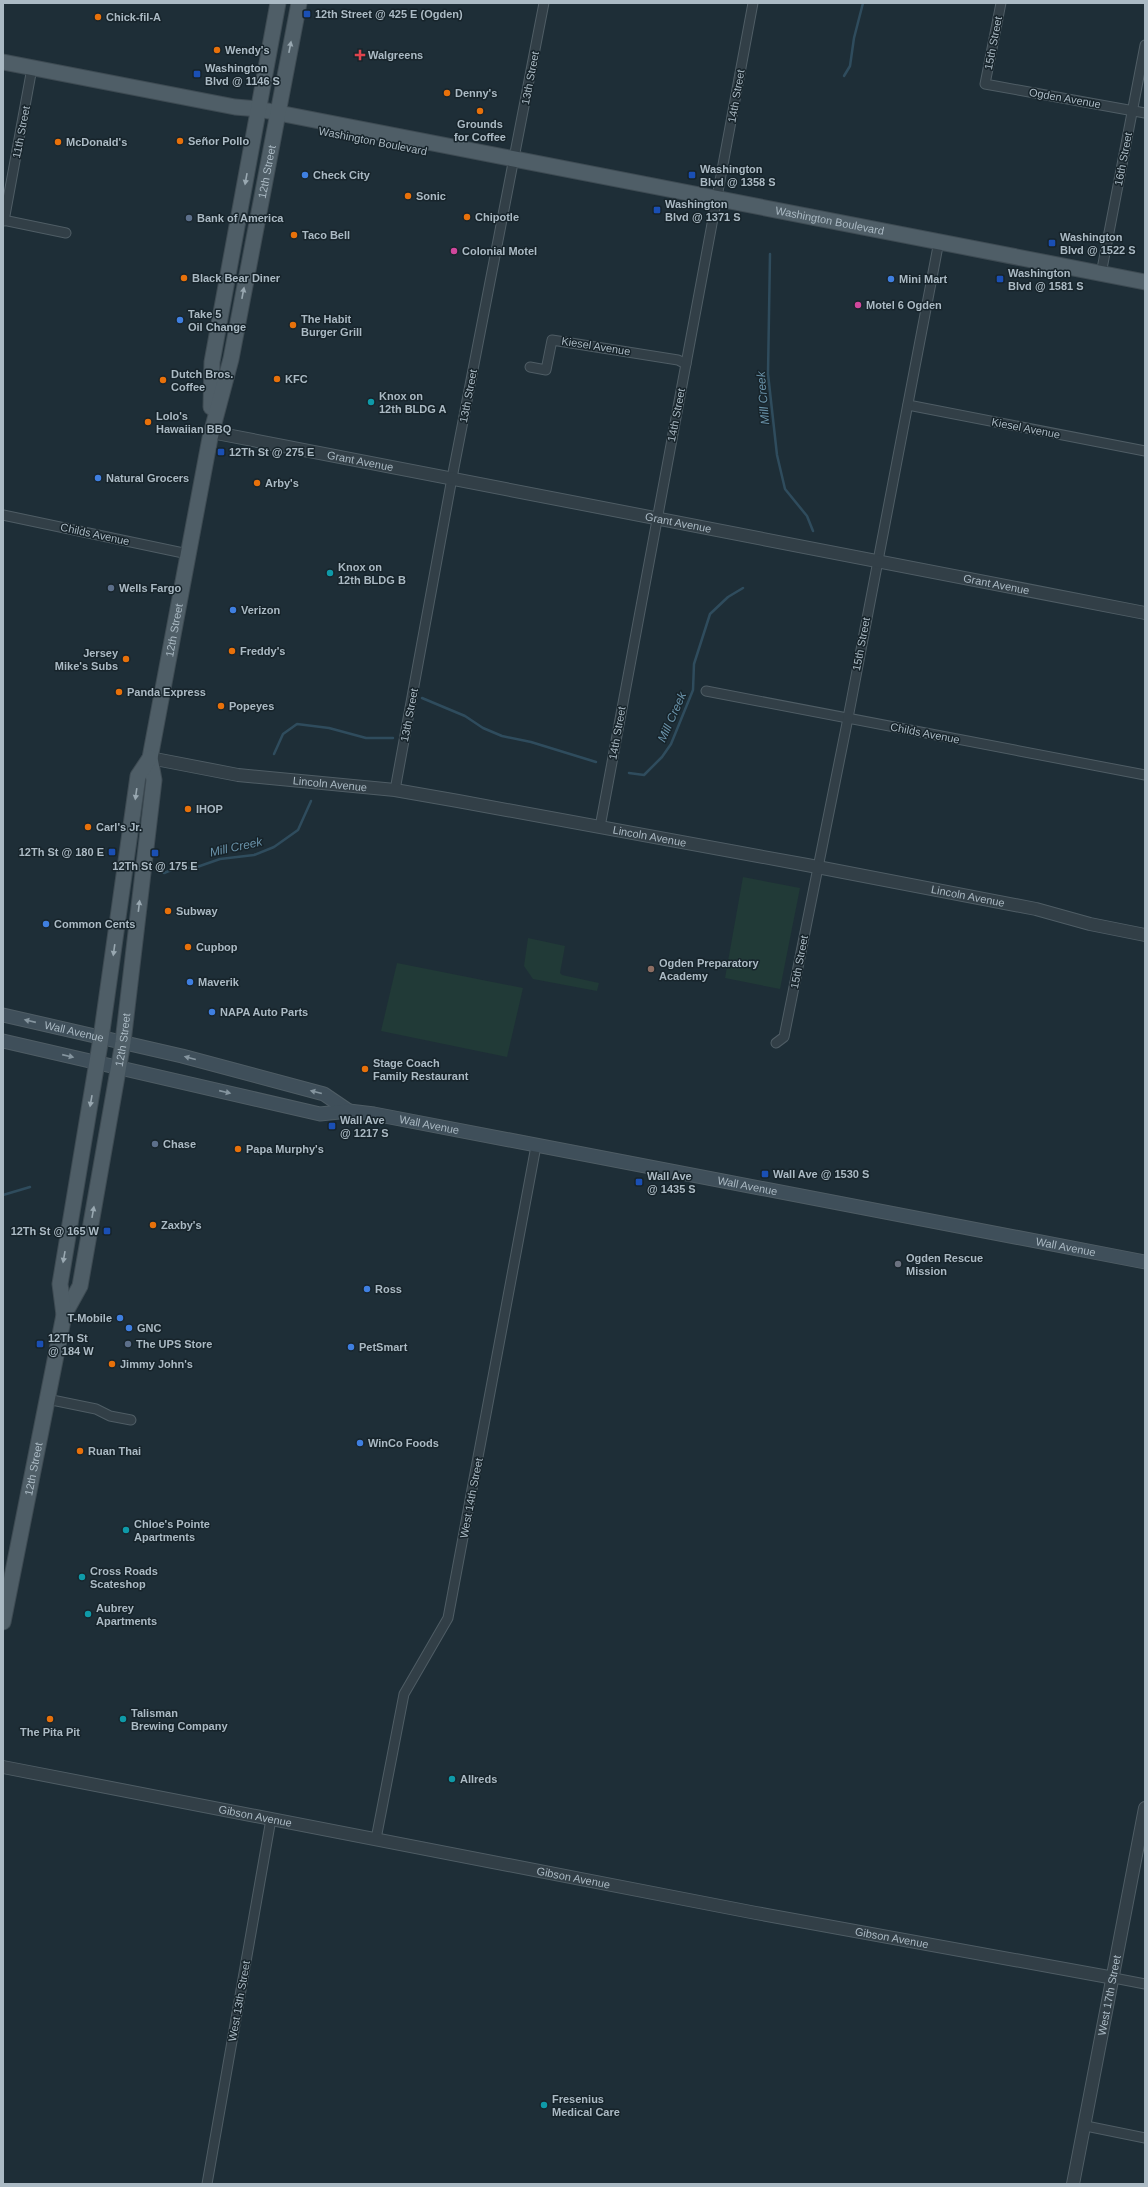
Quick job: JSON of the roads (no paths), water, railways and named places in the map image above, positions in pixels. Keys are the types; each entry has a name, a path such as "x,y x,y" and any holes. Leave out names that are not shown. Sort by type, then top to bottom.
{"main road":[{"name":"12th Street","path":"211,432 212,362 278,3"},
{"name":"12th Street","path":"3,1622 64,1316 80,1286 123,1042 154,780 150,758 211,432 231,359 299,3"},
{"name":"Washington Boulevard","path":"3,62 235,107 454,157 514,160 1145,282"},
{"name":"12th Street","path":"64,1316 60,1284 101,1038 138,776 150,758"},
{"name":"Wall Avenue","path":"3,1015 182,1056 324,1094 349,1111"},
{"name":"Wall Avenue","path":"3,1041 320,1114 349,1111 374,1114 1145,1262"}],"street":[{"name":"13th Street","path":"395,790 452,478 544,3"},
{"name":"14th Street","path":"600,827 655,519 718,199 753,3"},
{"name":"15th Street","path":"985,84 1000,3"},
{"name":"16th Street","path":"1101,274 1145,45"},
{"name":"11th Street","path":"4,220 32,68"},
{"name":"Ogden Avenue","path":"985,84 1145,113"},
{"path":"4,220 66,233"},
{"name":"15th Street","path":"776,1043 784,1037 848,718 939,241"},
{"name":"Kiesel Avenue","path":"530,367 546,370 552,340 678,360 686,364"},
{"name":"Kiesel Avenue","path":"908,405 1145,451"},
{"name":"Grant Avenue","path":"211,432 1145,613"},
{"name":"Childs Avenue","path":"3,515 188,554"},
{"name":"Childs Avenue","path":"706,690 1145,775"},
{"name":"Lincoln Avenue","path":"150,758 238,775 395,790 818,867 1036,909 1090,924 1145,935"},
{"name":"West 14th Street","path":"376,1839 404,1694 448,1618 536,1146"},
{"path":"47,1399 96,1409 110,1416 130,1420"},
{"name":"Gibson Avenue","path":"3,1767 749,1911 1145,1984"},
{"name":"West 17th Street","path":"1074,2184 1145,1808"},
{"name":"West 13th Street","path":"207,2184 271,1819"},
{"path":"1086,2126 1145,2138"}],"waterway":[{"name":"Mill Creek","path":"844,76 850,66 854,38 863,3"},
{"name":"Mill Creek","path":"770,254 768,374 777,455 785,489 807,516 813,531"},
{"name":"Mill Creek","path":"629,773 644,775 662,757 671,744 693,690 694,664 710,614 728,597 743,588"},
{"name":"Mill Creek","path":"422,698 465,716 483,728 502,736 531,742 596,762"},
{"name":"Mill Creek","path":"274,754 283,734 297,724 329,728 366,738 393,738"},
{"name":"Mill Creek","path":"164,873 174,869 197,867 220,859 254,855 274,847 298,830 311,801"},
{"name":"Mill Creek","path":"3,1195 30,1187"}],"place":[{"name":"12th Street @ 425 E (Ogden)","path":"307,14"},
{"name":"Chick-fil-A","path":"98,17"},
{"name":"Wendy's","path":"217,50"},
{"name":"Walgreens","path":"360,55"},
{"name":"Washington Blvd @ 1146 S","path":"197,74"},
{"name":"Denny's","path":"447,93"},
{"name":"Grounds for Coffee","path":"480,111"},
{"name":"Señor Pollo","path":"180,141"},
{"name":"McDonald's","path":"58,142"},
{"name":"Check City","path":"305,175"},
{"name":"Washington Blvd @ 1358 S","path":"692,175"},
{"name":"Sonic","path":"408,196"},
{"name":"Washington Blvd @ 1371 S","path":"657,210"},
{"name":"Chipotle","path":"467,217"},
{"name":"Bank of America","path":"189,218"},
{"name":"Taco Bell","path":"294,235"},
{"name":"Washington Blvd @ 1522 S","path":"1052,243"},
{"name":"Colonial Motel","path":"454,251"},
{"name":"Black Bear Diner","path":"184,278"},
{"name":"Mini Mart","path":"891,279"},
{"name":"Washington Blvd @ 1581 S","path":"1000,279"},
{"name":"Motel 6 Ogden","path":"858,305"},
{"name":"Take 5 Oil Change","path":"180,320"},
{"name":"The Habit Burger Grill","path":"293,325"},
{"name":"KFC","path":"277,379"},
{"name":"Dutch Bros. Coffee","path":"163,380"},
{"name":"Knox on 12th BLDG A","path":"371,402"},
{"name":"Lolo's Hawaiian BBQ","path":"148,422"},
{"name":"12Th St @ 275 E","path":"221,452"},
{"name":"Natural Grocers","path":"98,478"},
{"name":"Arby's","path":"257,483"},
{"name":"Knox on 12th BLDG B","path":"330,573"},
{"name":"Wells Fargo","path":"111,588"},
{"name":"Verizon","path":"233,610"},
{"name":"Freddy's","path":"232,651"},
{"name":"Jersey Mike's Subs","path":"126,659"},
{"name":"Panda Express","path":"119,692"},
{"name":"Popeyes","path":"221,706"},
{"name":"IHOP","path":"188,809"},
{"name":"Carl's Jr.","path":"88,827"},
{"name":"12Th St @ 180 E","path":"112,852"},
{"name":"12Th St @ 175 E","path":"155,853"},
{"name":"Subway","path":"168,911"},
{"name":"Common Cents","path":"46,924"},
{"name":"Cupbop","path":"188,947"},
{"name":"Ogden Preparatory Academy","path":"651,969"},
{"name":"Maverik","path":"190,982"},
{"name":"NAPA Auto Parts","path":"212,1012"},
{"name":"Stage Coach Family Restaurant","path":"365,1069"},
{"name":"Wall Ave @ 1217 S","path":"332,1126"},
{"name":"Chase","path":"155,1144"},
{"name":"Papa Murphy's","path":"238,1149"},
{"name":"Wall Ave @ 1530 S","path":"765,1174"},
{"name":"Wall Ave @ 1435 S","path":"639,1182"},
{"name":"Zaxby's","path":"153,1225"},
{"name":"12Th St @ 165 W","path":"107,1231"},
{"name":"Ogden Rescue Mission","path":"898,1264"},
{"name":"Ross","path":"367,1289"},
{"name":"T-Mobile","path":"120,1318"},
{"name":"GNC","path":"129,1328"},
{"name":"12Th St @ 184 W","path":"40,1344"},
{"name":"The UPS Store","path":"128,1344"},
{"name":"PetSmart","path":"351,1347"},
{"name":"Jimmy John's","path":"112,1364"},
{"name":"WinCo Foods","path":"360,1443"},
{"name":"Ruan Thai","path":"80,1451"},
{"name":"Chloe's Pointe Apartments","path":"126,1530"},
{"name":"Cross Roads Scateshop","path":"82,1577"},
{"name":"Aubrey Apartments","path":"88,1614"},
{"name":"The Pita Pit","path":"50,1719"},
{"name":"Talisman Brewing Company","path":"123,1719"},
{"name":"Allreds","path":"452,1779"},
{"name":"Fresenius Medical Care","path":"544,2105"}]}
